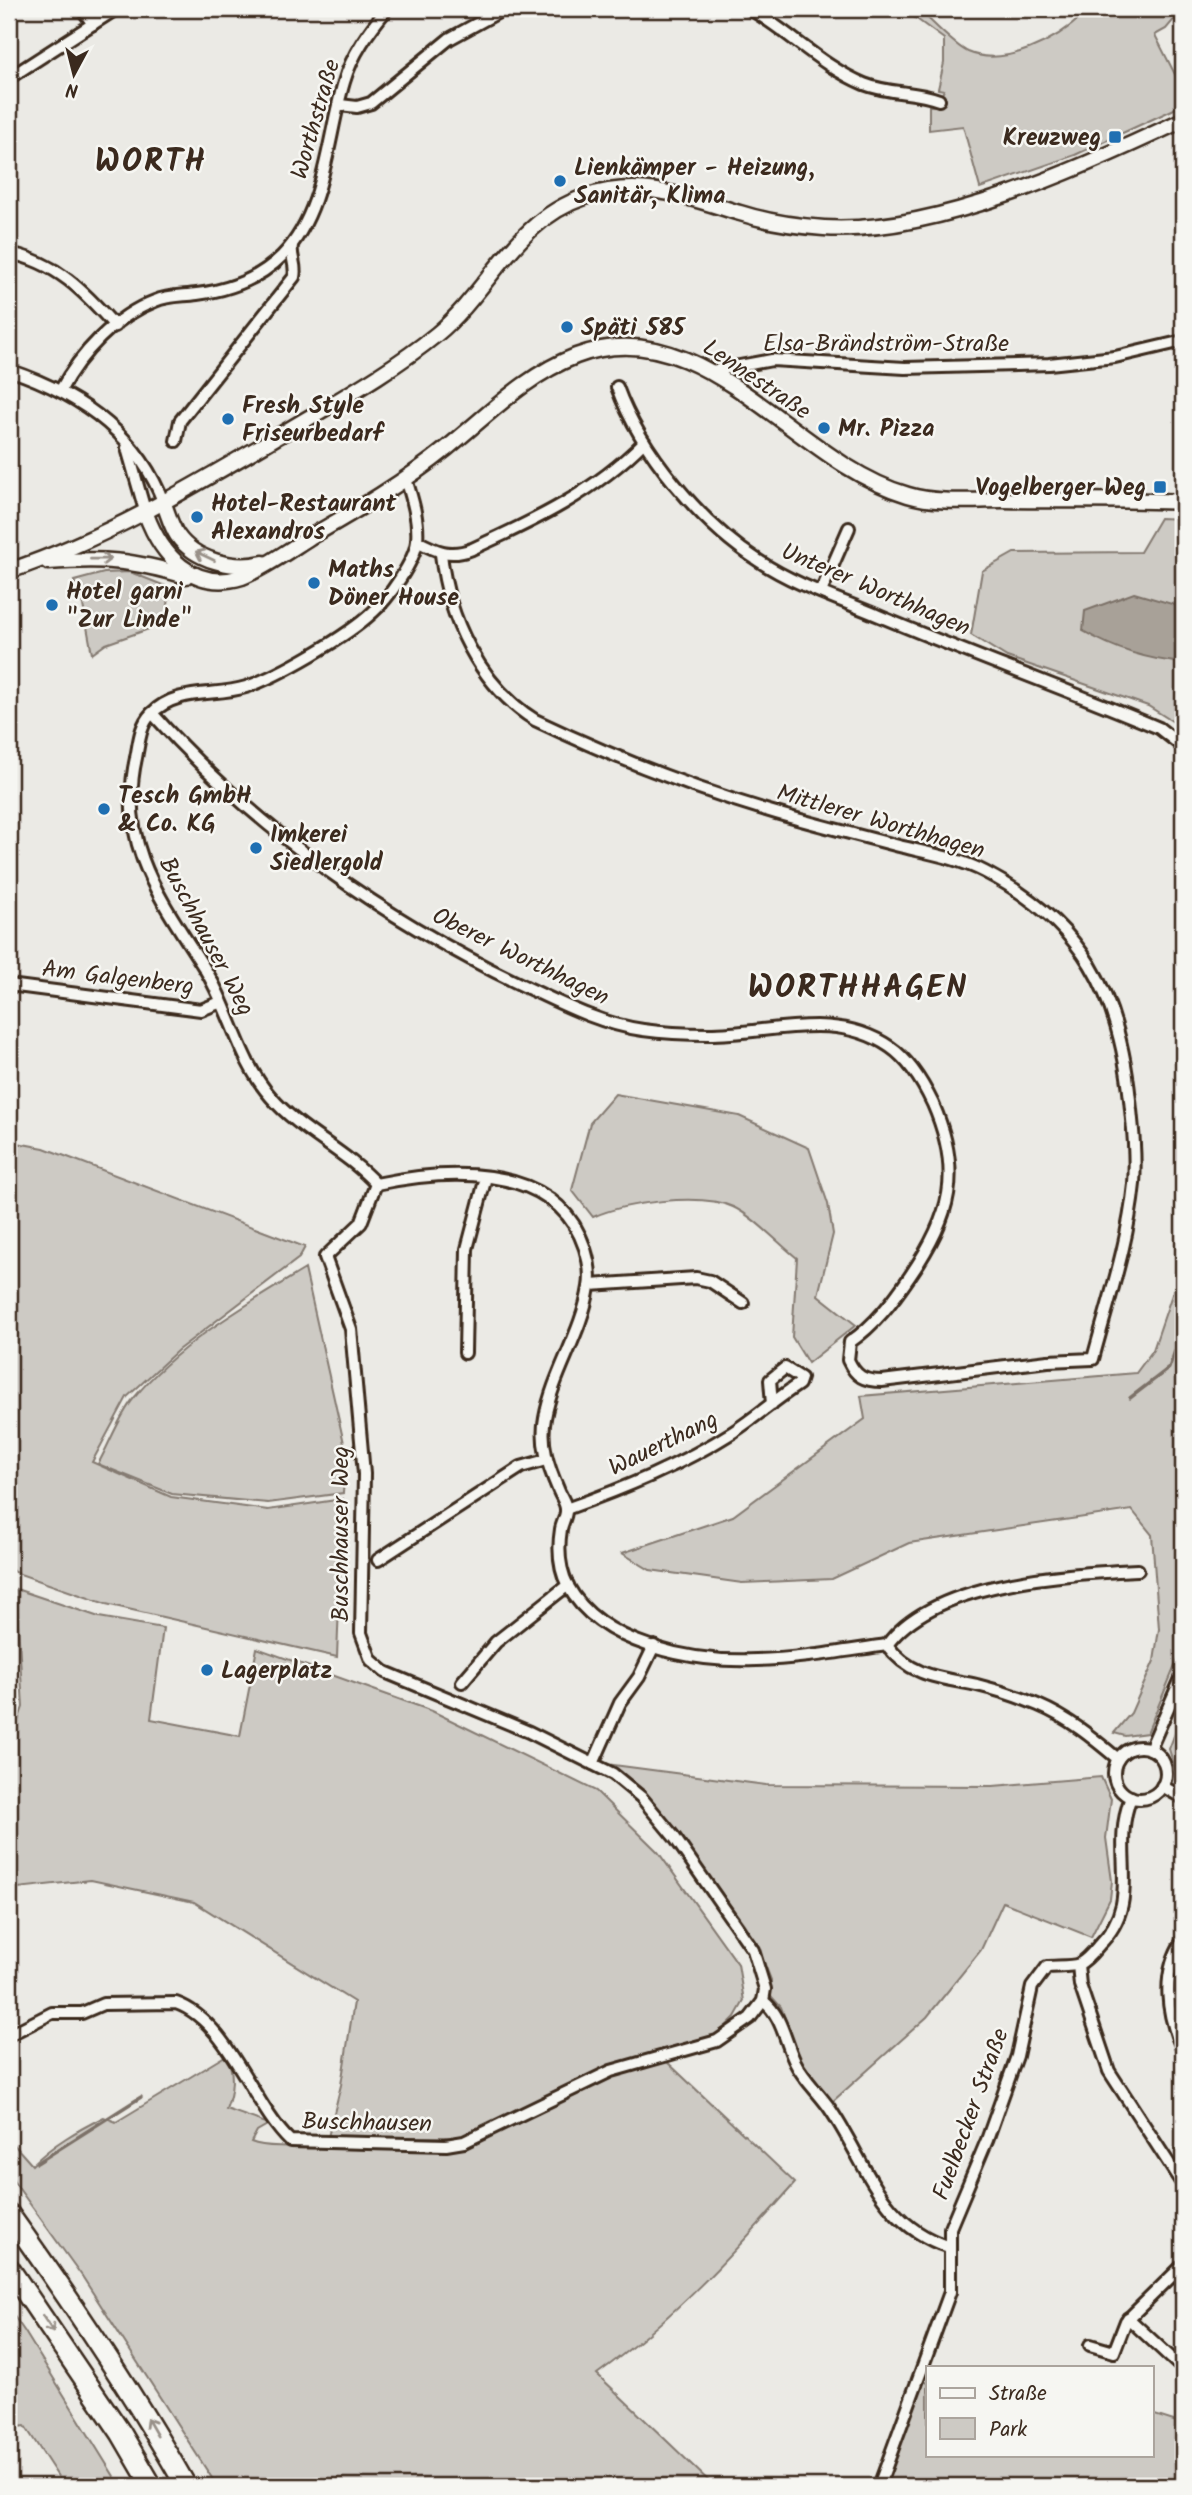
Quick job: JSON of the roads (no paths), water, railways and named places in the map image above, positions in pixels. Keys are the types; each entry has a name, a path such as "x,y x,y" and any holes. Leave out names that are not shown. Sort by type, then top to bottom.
{"highway":[{"path":"9,2214 134,2398 186,2486"},
{"path":"9,2268 121,2433 152,2486"}],"main road":[{"path":"9,571 146,514 421,346 453,319 528,230 561,207 583,198 617,189 649,188 673,192 786,225 862,228 976,204 1080,167 1183,120"},
{"name":"Lennestraße","path":"218,582 242,577 406,479 499,402 576,356 621,346 647,347 685,357 712,371 840,464 873,483 911,496 951,500 1183,502"},
{"name":"Lennestraße","path":"164,504 178,536 204,556 237,565 271,561"},
{"path":"146,514 157,541 175,563 198,577 218,582"},
{"path":"33,563 116,559 218,582"}],"street":[{"path":"82,9 93,24"},
{"path":"9,78 116,9"},
{"name":"Worthstraße","path":"176,441 180,421 294,277 296,269 291,253 292,245 313,203 340,105 343,82 354,55 387,9"},
{"path":"340,105 357,107 371,103 449,39 504,9"},
{"path":"750,9 806,51 845,75 894,93 939,100"},
{"name":"Worthstraße","path":"60,391 74,365 133,312 155,300 227,288 246,282 261,274 292,245"},
{"path":"9,253 45,264 80,286 115,326"},
{"name":"Elsa-Brändström-Straße","path":"712,371 772,360 905,368 1049,364 1115,357 1183,341"},
{"path":"9,370 88,405 148,468 164,504"},
{"name":"Unterer Worthhagen","path":"617,387 626,412 644,442 683,493 725,535 759,561 821,592 1159,727 1183,747"},
{"path":"417,541 441,554 461,553 551,513 620,467 644,442"},
{"path":"125,443 146,514"},
{"path":"152,713 174,699 247,687 349,630 383,602 398,580 417,541 416,520 406,479"},
{"path":"821,592 849,528"},
{"name":"Mittlerer Worthhagen","path":"441,554 443,574 458,621 491,684 512,706 558,731 689,785 776,813 949,858 983,871 1021,893 1060,924 1098,974 1114,1011 1124,1058 1134,1184 1117,1278 1093,1359 866,1381 852,1369 848,1360 850,1342"},
{"name":"Buschhauser Weg","path":"152,713 140,736 133,768 130,806 141,860 152,887 206,970 244,1055 270,1096 298,1122 357,1163 376,1184 361,1223 325,1257 351,1329 364,1474 362,1633 365,1649 385,1672 529,1732 613,1774 640,1797 675,1838 753,1950 764,1980 763,2001"},
{"name":"Oberer Worthhagen","path":"152,713 235,794 304,853 401,919 499,974 582,1013 645,1031 710,1034 774,1026 855,1030 891,1047 914,1071 941,1124 951,1169 950,1190 946,1213 930,1247 880,1316 850,1342"},
{"name":"Am Galgenberg","path":"9,985 201,1010 221,1002"},
{"path":"376,1184 427,1175 486,1177 517,1183 556,1203 573,1222 585,1248 590,1285 545,1418 546,1460 566,1509 561,1530 560,1560 568,1585 590,1615 605,1627 653,1646 683,1653 755,1661 887,1645 899,1628 935,1607 1001,1585 1049,1576 1138,1570"},
{"path":"465,1353 467,1249 486,1177"},
{"path":"590,1285 696,1278 710,1282 743,1303"},
{"name":"Wauerthang","path":"566,1509 669,1468 736,1430 772,1404"},
{"name":"Buschhauser Weg","path":"378,1560 521,1468 546,1460"},
{"path":"463,1682 498,1641 568,1585"},
{"path":"887,1645 898,1660 932,1678 999,1691 1052,1711 1087,1732 1118,1759"},
{"path":"593,1764 620,1703 639,1677 653,1646"},
{"path":"1150,1749 1183,1674"},
{"path":"1133,1748 1150,1749 1157,1754 1166,1769 1162,1786 1145,1798 1131,1797 1124,1793 1115,1780 1118,1759 1133,1748"},
{"path":"1162,1786 1183,1798"},
{"path":"1131,1797 1122,1827 1125,1904 1111,1934 1078,1965 1080,1984 1109,2071 1183,2185"},
{"path":"1183,1940 1171,1962 1168,1976 1168,2000 1183,2050"},
{"name":"Fuelbecker Straße","path":"879,2486 950,2292 950,2228 987,2140 1017,2056 1032,1987 1047,1967 1078,1965"},
{"path":"763,2001 774,2012 796,2065 843,2128 886,2204 922,2238 949,2247"},
{"name":"Buschhausen","path":"9,2035 52,2013 82,2013 103,2004 176,2003 187,2007 209,2028 247,2076 278,2130 290,2141 446,2145 489,2132 549,2099 611,2071 717,2041 750,2018 763,2001"},
{"path":"1090,2346 1114,2352 1128,2318 1183,2265"},
{"path":"1128,2318 1183,2369"}],"waterway":[{"path":"1130,1398 1169,1368 1183,1328"},
{"path":"37,2163 141,2097"}],"place":[{"name":"Kreuzweg","path":"1115,137"},
{"name":"Lienkämper - Heizung, Sanitär, Klima","path":"560,181"},
{"name":"Späti 585","path":"567,327"},
{"name":"Fresh Style Friseurbedarf","path":"228,419"},
{"name":"Mr. Pizza","path":"824,428"},
{"name":"Vogelberger Weg","path":"1160,487"},
{"name":"Hotel-Restaurant Alexandros","path":"197,517"},
{"name":"Maths Döner House","path":"314,583"},
{"name":"Hotel garni \"Zur Linde\"","path":"52,605"},
{"name":"Tesch GmbH & Co. KG","path":"104,809"},
{"name":"Imkerei Siedlergold","path":"256,848"},
{"name":"Lagerplatz","path":"207,1670"}],"district":[{"name":"WORTH","path":"151,160"},
{"name":"WORTHHAGEN","path":"858,986"}]}
